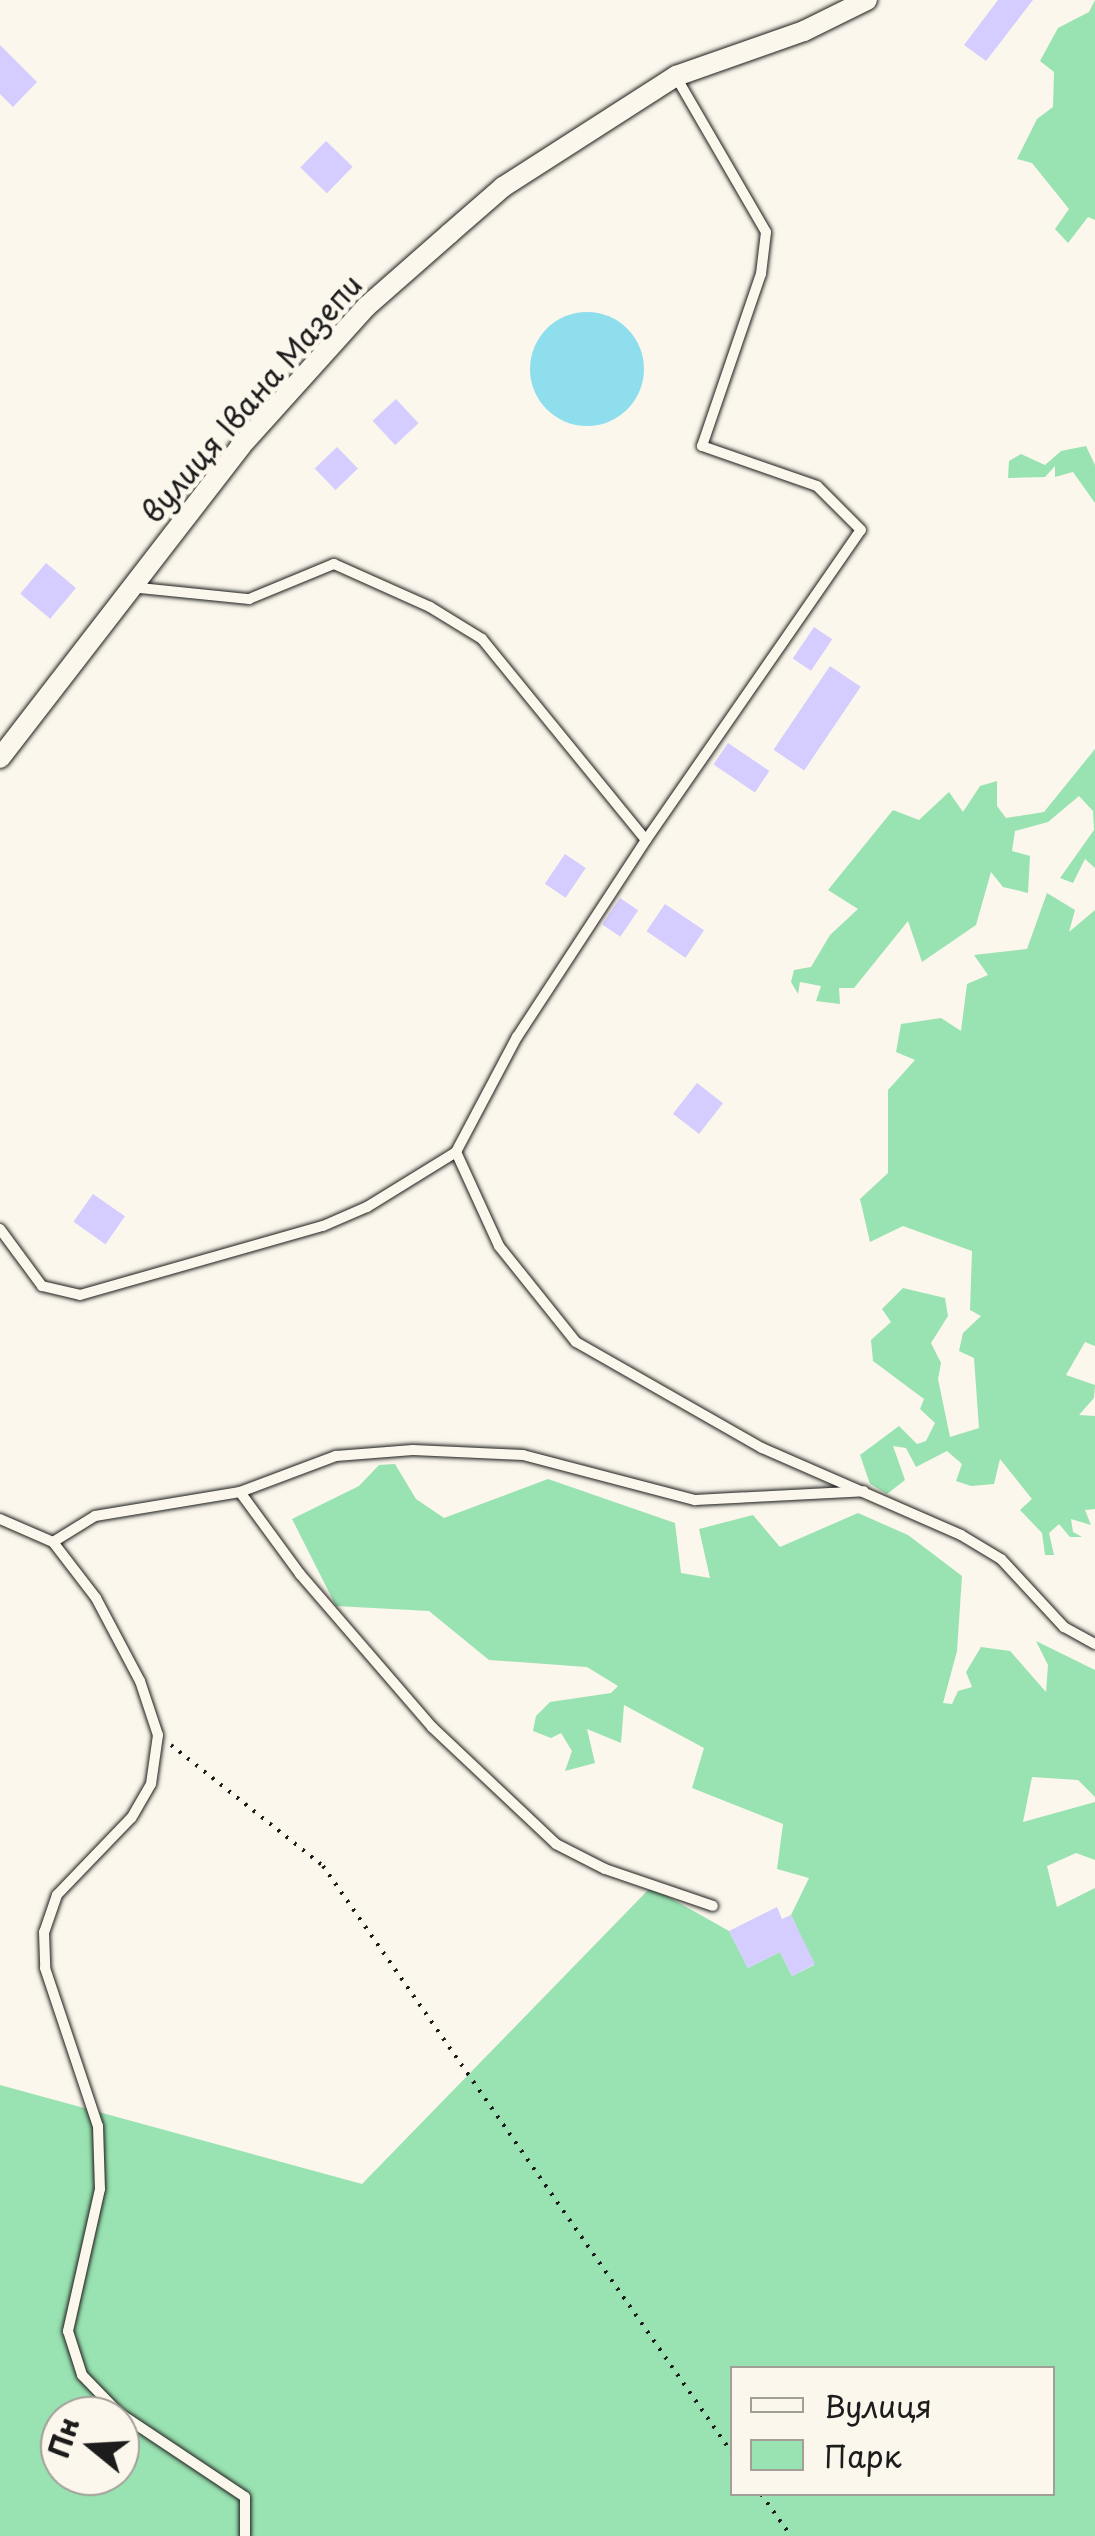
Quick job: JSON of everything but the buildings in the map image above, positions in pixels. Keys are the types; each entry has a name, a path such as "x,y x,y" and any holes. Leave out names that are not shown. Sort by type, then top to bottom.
{"street":[{"name":"вулиця Івана Мазепи","path":"0,758 129,586 240,448 366,307 503,186 676,76 804,31 866,0"}],"lane":[{"path":"0,1229 42,1286 80,1295 322,1226 367,1208 456,1152 517,1038 646,840 861,530 816,486 702,446 760,274 766,232 676,76"},
{"path":"129,586 249,599 334,564 430,607 482,639 646,840"},
{"path":"456,1152 499,1246 576,1342 762,1448 864,1491 1001,1559 1064,1627 1095,1644"},
{"path":"53,1542 95,1516 240,1492 336,1456 412,1450 523,1455 695,1500 864,1491"},
{"path":"240,1492 300,1574 432,1727 556,1844 606,1870 713,1906"},
{"path":"0,1519 53,1542 105,1614 140,1681 158,1735 151,1784 131,1818 57,1895 44,1932 45,1968 98,2126 100,2188 68,2331 82,2375 119,2413 245,2497 245,2536"}],"path":[{"path":"158,1735 324,1866 730,2449"},
{"path":"762,2496 791,2536"}],"green space":[{"path":"1095,0 1095,220 1088,217 1068,243 1055,229 1069,209 1032,163 1017,159 1037,119 1053,107 1054,72 1040,61 1058,28 1089,12"},
{"path":"1086,446 1095,465 1095,503 1073,472 1055,477 1055,466 1045,477 1008,478 1009,461 1021,454 1045,465 1061,451"},
{"path":"1095,749 1095,868 1085,859 1073,883 1060,878 1094,830 1093,811 1079,796 1048,822 1015,831 1012,851 1030,856 1028,893 1003,887 991,872 976,925 922,962 908,921 854,988 839,988 840,1004 816,1001 821,986 800,982 798,994 791,982 794,970 811,967 830,935 858,909 828,890 893,810 919,820 949,792 963,812 980,786 997,781 997,806 1006,818 1044,812"},
{"path":"1047,893 1075,910 1069,932 1095,910 1095,1346 1085,1342 1066,1375 1095,1385 1094,1398 1079,1415 1095,1416 1095,1509 1085,1510 1091,1525 1071,1519 1073,1532 1082,1537 1070,1537 1059,1524 1049,1533 1054,1555 1045,1555 1042,1533 1020,1510 1032,1499 1000,1459 994,1484 971,1486 956,1481 962,1464 947,1451 916,1467 906,1448 893,1446 905,1480 887,1494 870,1484 860,1455 899,1426 917,1444 926,1441 935,1423 920,1409 924,1399 873,1361 871,1340 891,1322 882,1309 903,1288 945,1298 948,1316 931,1343 941,1363 938,1379 950,1437 979,1428 974,1358 959,1351 963,1333 981,1316 970,1310 972,1251 903,1226 870,1242 860,1199 888,1173 888,1090 915,1060 896,1052 901,1024 941,1018 961,1031 967,984 988,975 974,955 1027,949"},
{"path":"395,1464 416,1499 444,1518 548,1479 675,1523 681,1573 710,1578 699,1529 753,1515 780,1547 858,1513 908,1535 962,1576 957,1651 943,1703 952,1704 958,1691 972,1687 966,1672 981,1647 1010,1651 1046,1692 1048,1665 1036,1641 1095,1670 1095,1797 1078,1780 1032,1777 1023,1822 1095,1802 1095,1860 1076,1853 1047,1866 1057,1907 1095,1888 1095,2536 0,2536 0,2085 362,2184 651,1887 729,1931 748,1968 780,1952 792,1976 814,1965 791,1915 809,1878 777,1869 783,1824 692,1788 704,1748 624,1705 621,1743 587,1729 595,1763 565,1771 572,1751 561,1733 551,1738 533,1731 536,1716 550,1702 611,1693 618,1686 587,1667 489,1660 429,1611 336,1606 292,1519 359,1486 379,1465"}],"water":[{"path":"587,312 609,316 627,329 640,347 644,369 640,391 627,409 609,422 587,426 565,422 547,409 534,391 530,369 534,347 547,329 565,316"}]}
